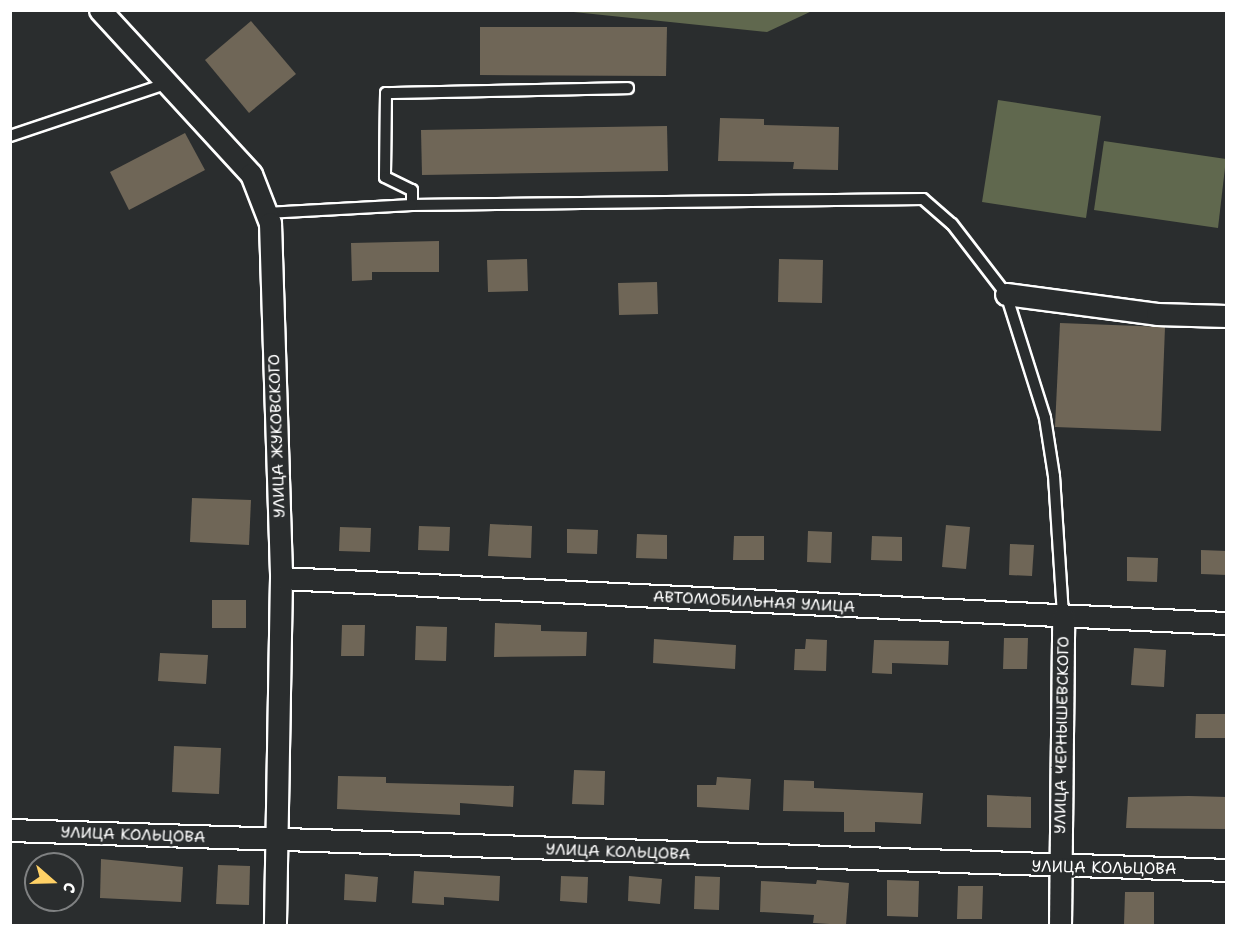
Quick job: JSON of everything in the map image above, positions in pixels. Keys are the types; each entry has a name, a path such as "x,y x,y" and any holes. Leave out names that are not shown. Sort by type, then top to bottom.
{"street":[{"name":"УЛИЦА ЖУКОВСКОГО","path":"100,10 165,84 251,174 270,223 281,578 275,926"},
{"path":"1006,294 1157,314 1227,316"},
{"name":"АВТОМОБИЛЬНАЯ УЛИЦА","path":"281,578 1227,623"},
{"name":"УЛИЦА ЧЕРНЫШЕВСКОГО","path":"1060,926 1063,617"},
{"name":"УЛИЦА КОЛЬЦОВА","path":"10,830 1061,868 1227,870"}],"lane":[{"path":"10,136 165,84"},
{"path":"412,205 412,190 385,177 386,93 628,88"},
{"path":"266,213 412,205 923,199 952,224 1006,294 1045,418 1054,476 1063,617"}],"green space":[{"path":"564,11 812,11 767,32"},
{"path":"998,100 1101,116 1086,218 982,202"},
{"path":"1104,141 1226,159 1218,228 1094,210"}],"building":[{"path":"251,21 296,74 249,113 205,60"},
{"path":"480,27 667,27 666,76 480,75"},
{"path":"720,118 764,119 764,125 839,127 838,170 793,169 794,162 718,161"},
{"path":"667,126 668,171 422,175 421,130"},
{"path":"185,133 205,170 129,210 110,172"},
{"path":"439,241 439,272 372,272 372,280 352,281 351,243"},
{"path":"527,259 528,291 488,292 487,260"},
{"path":"779,259 823,260 822,303 778,302"},
{"path":"657,282 658,314 619,315 618,283"},
{"path":"1060,323 1165,327 1161,431 1055,427"},
{"path":"192,498 251,500 249,545 190,542"},
{"path":"490,524 532,526 531,558 488,556"},
{"path":"946,525 970,527 966,569 942,567"},
{"path":"419,526 450,527 449,551 418,550"},
{"path":"340,527 371,528 370,552 339,551"},
{"path":"567,529 598,530 597,554 567,553"},
{"path":"808,531 832,532 831,563 807,562"},
{"path":"637,534 667,535 667,559 636,558"},
{"path":"734,536 764,536 764,560 733,560"},
{"path":"872,536 902,537 902,561 871,560"},
{"path":"1010,544 1034,545 1032,576 1009,575"},
{"path":"1201,550 1227,551 1227,575 1201,574"},
{"path":"1127,557 1158,558 1157,582 1127,581"},
{"path":"212,600 246,600 246,628 212,628"},
{"path":"495,623 541,625 541,631 587,632 586,656 494,657"},
{"path":"342,625 365,625 364,656 341,656"},
{"path":"416,626 447,627 446,661 415,660"},
{"path":"1004,638 1028,638 1027,669 1003,669"},
{"path":"654,639 736,645 735,669 653,663"},
{"path":"806,639 827,640 826,671 794,670 795,649 805,649"},
{"path":"874,640 949,641 948,665 892,663 892,674 872,673"},
{"path":"1134,648 1166,650 1164,687 1131,685"},
{"path":"160,653 208,655 206,684 158,681"},
{"path":"1196,714 1226,714 1226,738 1195,738"},
{"path":"174,746 221,748 219,794 172,792"},
{"path":"574,770 605,771 604,805 572,804"},
{"path":"338,776 386,777 386,783 514,786 513,807 460,803 460,815 337,809"},
{"path":"717,777 751,779 749,810 697,807 697,785 716,785"},
{"path":"784,780 814,781 814,788 923,793 921,824 875,822 875,832 844,832 844,812 783,811"},
{"path":"987,795 1031,797 1031,828 987,827"},
{"path":"1128,797 1227,797 1227,829 1126,828"},
{"path":"101,859 183,867 181,902 100,898"},
{"path":"218,865 250,866 249,905 216,904"},
{"path":"414,871 500,876 499,901 444,897 444,905 412,903"},
{"path":"345,874 378,877 376,902 344,900"},
{"path":"561,876 588,877 587,903 560,901"},
{"path":"629,876 662,879 660,904 628,901"},
{"path":"695,876 720,877 719,910 694,909"},
{"path":"817,880 849,883 846,925 813,923 814,915 760,912 761,881 816,884"},
{"path":"887,880 919,881 918,917 887,916"},
{"path":"958,886 983,886 982,919 957,919"},
{"path":"1125,892 1154,892 1154,925 1124,925"}]}
